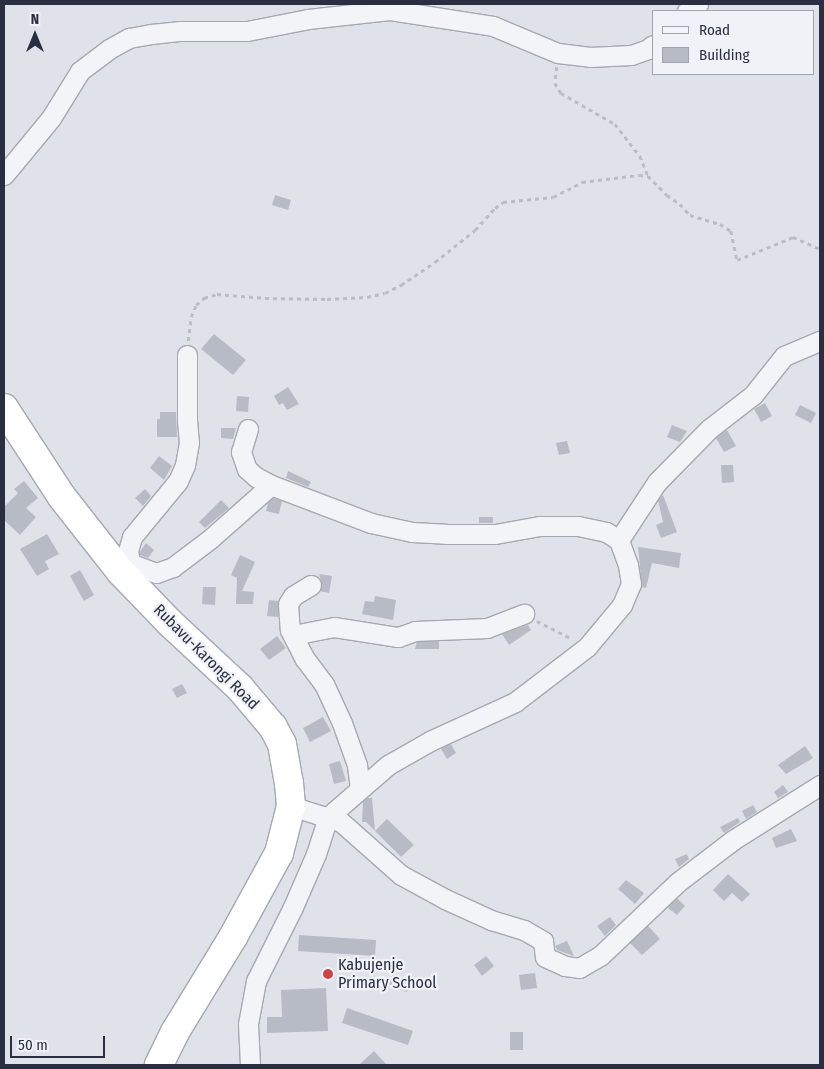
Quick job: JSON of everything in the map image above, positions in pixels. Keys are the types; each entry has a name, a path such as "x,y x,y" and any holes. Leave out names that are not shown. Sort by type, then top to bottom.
{"highway":[{"name":"Rubavu-Karongi Road","path":"4,408 62,497 125,567 169,622 240,688 273,727 284,751 291,806 275,862 175,1032 158,1065"}],"street":[{"path":"4,175 51,118 80,72 109,49 129,38 179,31 247,31 308,19 390,10 493,26 558,53 590,56 631,55 652,46"},
{"path":"619,540 657,482 709,429 753,395 784,356 820,341"},
{"path":"187,355 186,421 189,443 185,465 178,481 132,537 125,567 156,573 165,571 210,539 271,485"},
{"path":"248,429 242,444 243,462 256,478 271,485 371,523 412,532 495,534 540,526 578,526 606,532 619,540 628,565 630,584 622,605 588,647 515,702 430,740 388,765 328,817 316,854 293,907 256,981 248,1024 250,1065"},
{"path":"311,585 293,596 288,604 290,630 305,659 324,684 342,722 357,765 360,788"},
{"path":"292,635 334,628 398,637 415,631 487,628 524,614"},
{"path":"291,806 328,817 347,827 401,875 491,920 524,930 543,941 545,957 565,966 579,968 600,956 678,882 733,840 820,785"}],"path":[{"path":"558,53 555,83 561,94 615,124 640,156 648,176 690,215 720,224 731,231 736,260 792,237 820,249"},
{"path":"187,355 191,317 196,305 204,298 217,294 265,298 327,299 367,297 385,293 402,286 435,262 504,202 553,197 582,182 639,175 648,176"},
{"path":"524,614 588,647"}],"building":[{"path":"275,195 291,200 288,210 272,205"},
{"path":"214,334 246,360 233,375 201,349"},
{"path":"288,387 299,404 287,410 283,403 279,405 274,396"},
{"path":"237,396 249,397 248,412 236,411"},
{"path":"765,403 772,416 761,422 754,409"},
{"path":"800,405 816,413 811,423 795,415"},
{"path":"160,412 176,412 177,437 157,437 157,419 160,419"},
{"path":"672,425 687,431 680,442 667,437"},
{"path":"221,428 236,428 233,439 221,438"},
{"path":"727,430 736,446 724,452 716,438"},
{"path":"567,441 570,453 559,455 556,443"},
{"path":"159,456 172,466 164,480 150,468"},
{"path":"721,465 733,465 734,482 722,483"},
{"path":"288,471 311,482 308,487 286,478"},
{"path":"24,481 38,498 26,508 36,517 20,535 4,520 4,507 18,493 14,489"},
{"path":"145,489 151,496 143,506 135,498"},
{"path":"663,495 677,532 661,538 656,525 663,522 658,500"},
{"path":"273,498 282,501 279,514 266,511 268,503"},
{"path":"221,500 229,508 205,528 199,522"},
{"path":"479,517 493,517 493,523 479,523"},
{"path":"47,534 59,554 45,561 49,569 37,576 20,549"},
{"path":"146,543 154,550 148,558 140,555"},
{"path":"638,547 681,553 679,568 652,563 646,588 642,587"},
{"path":"240,555 255,562 242,591 254,592 253,604 236,604 237,578 231,575"},
{"path":"80,570 94,595 84,601 70,576"},
{"path":"319,574 332,576 329,593 320,591 322,584"},
{"path":"203,587 216,587 215,605 202,604"},
{"path":"375,596 396,600 393,620 362,614 365,601 374,602"},
{"path":"269,600 278,601 278,617 267,616"},
{"path":"528,625 531,630 509,645 502,634"},
{"path":"277,636 286,648 269,660 260,649"},
{"path":"439,641 439,649 415,649 417,642"},
{"path":"182,684 187,693 177,698 172,689"},
{"path":"323,717 331,731 310,742 303,728"},
{"path":"451,744 456,753 447,759 441,749"},
{"path":"805,746 813,758 786,774 778,765"},
{"path":"340,761 346,781 334,784 329,764"},
{"path":"783,785 788,792 778,798 774,792"},
{"path":"367,798 372,798 375,831 366,822 362,822 363,802"},
{"path":"753,805 757,812 746,819 742,811"},
{"path":"738,818 740,822 724,833 720,827"},
{"path":"387,819 414,845 401,857 375,831"},
{"path":"791,829 797,841 776,848 772,838"},
{"path":"687,854 689,859 679,867 675,859"},
{"path":"728,874 750,894 742,902 732,893 724,901 713,890"},
{"path":"626,880 644,893 635,904 618,889"},
{"path":"677,898 685,906 677,915 668,908"},
{"path":"610,917 616,925 605,936 597,926"},
{"path":"648,926 660,939 642,955 630,943"},
{"path":"299,935 376,940 375,956 298,951"},
{"path":"567,941 574,956 557,950 555,946"},
{"path":"486,956 494,966 482,976 474,965"},
{"path":"535,973 537,988 521,990 519,975"},
{"path":"392,975 411,982 407,992 388,984"},
{"path":"326,988 328,1031 267,1033 267,1017 282,1017 281,990"},
{"path":"347,1008 413,1031 408,1045 342,1023"},
{"path":"510,1032 523,1032 523,1050 510,1050"},
{"path":"374,1051 387,1065 359,1065"}],"place":[{"name":"Kabujenje Primary School","path":"328,974"}]}
